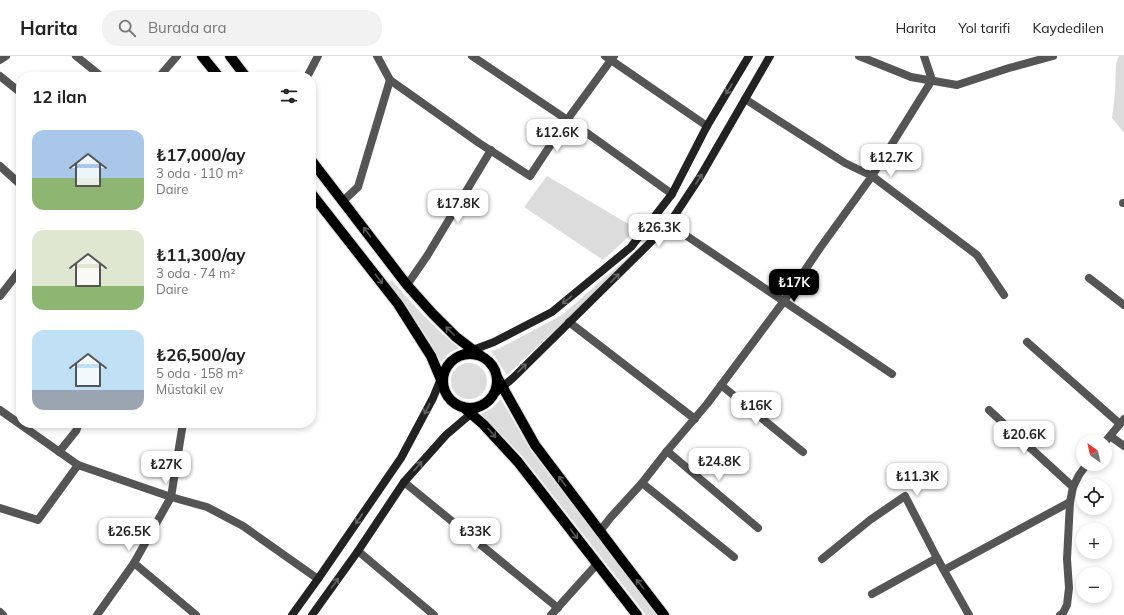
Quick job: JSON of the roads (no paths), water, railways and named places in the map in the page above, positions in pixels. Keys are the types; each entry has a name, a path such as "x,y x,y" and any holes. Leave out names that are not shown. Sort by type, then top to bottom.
{"main road":[{"path":"202,56 215,72"},
{"path":"230,56 242,72"},
{"path":"316,166 407,285 456,337 488,360 494,368 502,387 535,445 664,615"},
{"path":"316,199 398,304 442,378 444,390 448,398 455,404 463,407 471,408 480,406 487,402 493,395 497,386 497,377"},
{"path":"442,378 447,365 454,358 462,354 477,353"},
{"path":"463,407 484,424 518,462 637,615"}],"street":[{"path":"0,60 6,56"},
{"path":"76,56 96,72"},
{"path":"163,72 177,56"},
{"path":"310,72 318,56"},
{"path":"377,56 390,80 530,176 610,58 707,126"},
{"path":"472,56 567,120 672,194"},
{"path":"477,353 494,342 552,312 631,247 672,194 707,126 749,56"},
{"path":"493,395 669,224 700,177 770,56"},
{"path":"859,56 911,77 957,85 1009,68 1053,56"},
{"path":"924,56 932,80"},
{"path":"0,76 16,88"},
{"path":"343,200 358,187 390,80"},
{"path":"600,531 695,419 784,301 872,176 932,80"},
{"path":"745,99 845,162 872,176 977,255 1004,295"},
{"path":"407,285 427,256 491,150"},
{"path":"0,166 16,180"},
{"path":"669,224 892,374"},
{"path":"0,296 16,275"},
{"path":"1088,278 1124,305"},
{"path":"569,322 695,419"},
{"path":"1027,342 1122,421 1110,435"},
{"path":"292,615 401,458 421,422 442,378"},
{"path":"721,385 803,452"},
{"path":"312,615 358,551 404,482 446,435 480,406"},
{"path":"0,410 16,421"},
{"path":"989,410 1073,487"},
{"path":"25,428 78,465 171,497 207,507 243,526 318,579"},
{"path":"59,452 77,428"},
{"path":"97,615 134,563 171,497 181,428"},
{"path":"1112,441 1124,446"},
{"path":"667,451 758,528"},
{"path":"0,508 38,520 78,465"},
{"path":"1060,615 1063,613 1067,605 1069,588 1067,558 1070,502 1073,487 1082,471"},
{"path":"404,482 558,608"},
{"path":"642,483 734,557"},
{"path":"822,559 870,520 905,496 969,615"},
{"path":"944,570 1070,502"},
{"path":"358,551 434,615"},
{"path":"872,594 937,558"},
{"path":"134,563 196,615"},
{"path":"551,615 597,564"},
{"path":"0,612 3,615"}]}
